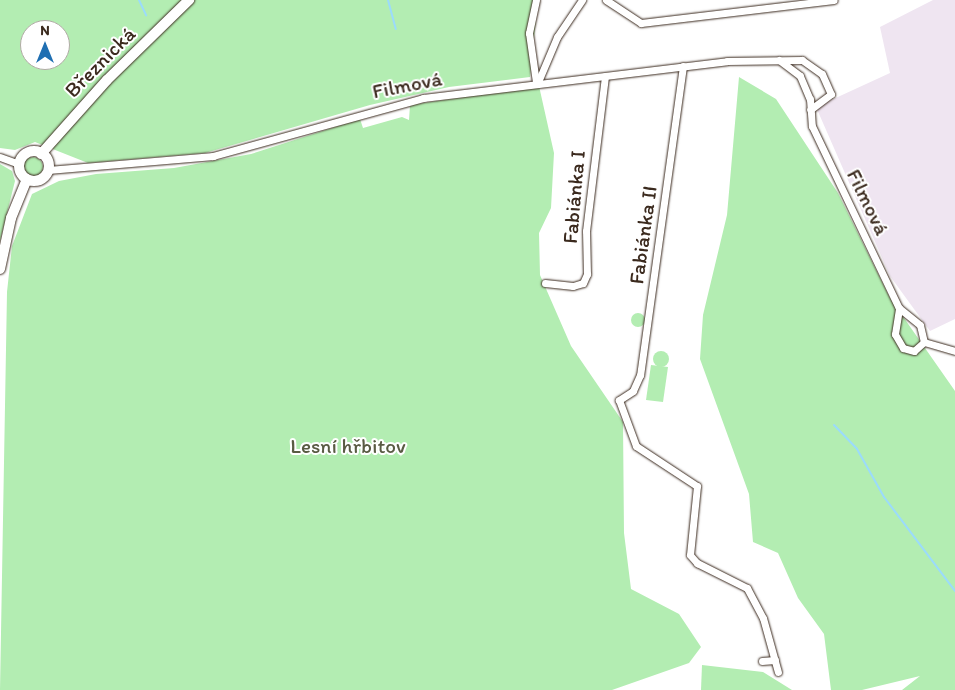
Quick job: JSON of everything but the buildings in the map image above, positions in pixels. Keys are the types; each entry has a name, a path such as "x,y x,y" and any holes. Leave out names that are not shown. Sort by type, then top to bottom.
{"main road":[{"name":"Březnická","path":"19,164 27,153 41,154 107,80 189,0"},
{"path":"27,179 41,179 48,170 41,154"},
{"path":"0,270 9,224 27,179 19,164"}],"street":[{"path":"536,0 529,33 537,82"},
{"path":"537,82 557,37 582,0"},
{"path":"606,0 641,23 834,0"},
{"name":"Filmová","path":"48,170 213,156 387,105 537,82 683,66 779,59 802,60 822,74 830,98 810,110"},
{"name":"Filmová","path":"779,59 800,76 810,110 812,126 899,308 920,325 924,342"},
{"name":"Fabiánka II","path":"683,66 640,375 633,391 619,400 636,446 698,486 688,544 692,558 747,588 759,608 775,660"},
{"name":"Fabiánka I","path":"545,283 573,286 583,283 587,274 586,231 605,76"},
{"path":"0,157 19,164"},
{"path":"899,308 894,325 899,344 914,351 924,342 955,351"},
{"path":"762,661 775,660 778,672"}],"shaded area":[{"path":"933,0 955,0 955,319 930,331 890,276 816,107 890,73 880,27"}],"green space":[{"path":"0,0 538,0 530,77 449,87 370,105 205,153 88,163 35,142 15,150 0,148"},
{"path":"739,77 776,99 838,193 890,298 955,391 955,690 902,690 920,676 862,690 831,690 824,634 798,598 778,553 753,542 749,494 700,359 703,315 727,215"},
{"name":"Lesní hřbitov","path":"539,86 554,153 551,208 539,233 540,275 571,346 623,422 624,533 631,589 679,614 701,647 689,663 612,690 0,690 7,292 12,246 32,194 59,181 96,174 174,168 251,154 360,119 363,128 402,117 409,120 410,105"},
{"path":"33,157 40,160 43,167 40,174 33,177 26,174 23,167 26,160"},
{"path":"0,164 12,171 15,181 0,241"},
{"path":"635,313 641,313 645,320 641,327 635,327 631,323 631,317"},
{"path":"661,351 667,353 669,359 667,365 661,367 655,365 653,359 655,353"},
{"path":"651,365 668,367 663,402 646,400"},
{"path":"702,665 763,672 792,690 701,690"}],"waterway":[{"path":"139,0 146,15"},
{"path":"388,0 396,29"},
{"path":"834,425 857,449 884,497 955,591"}]}
